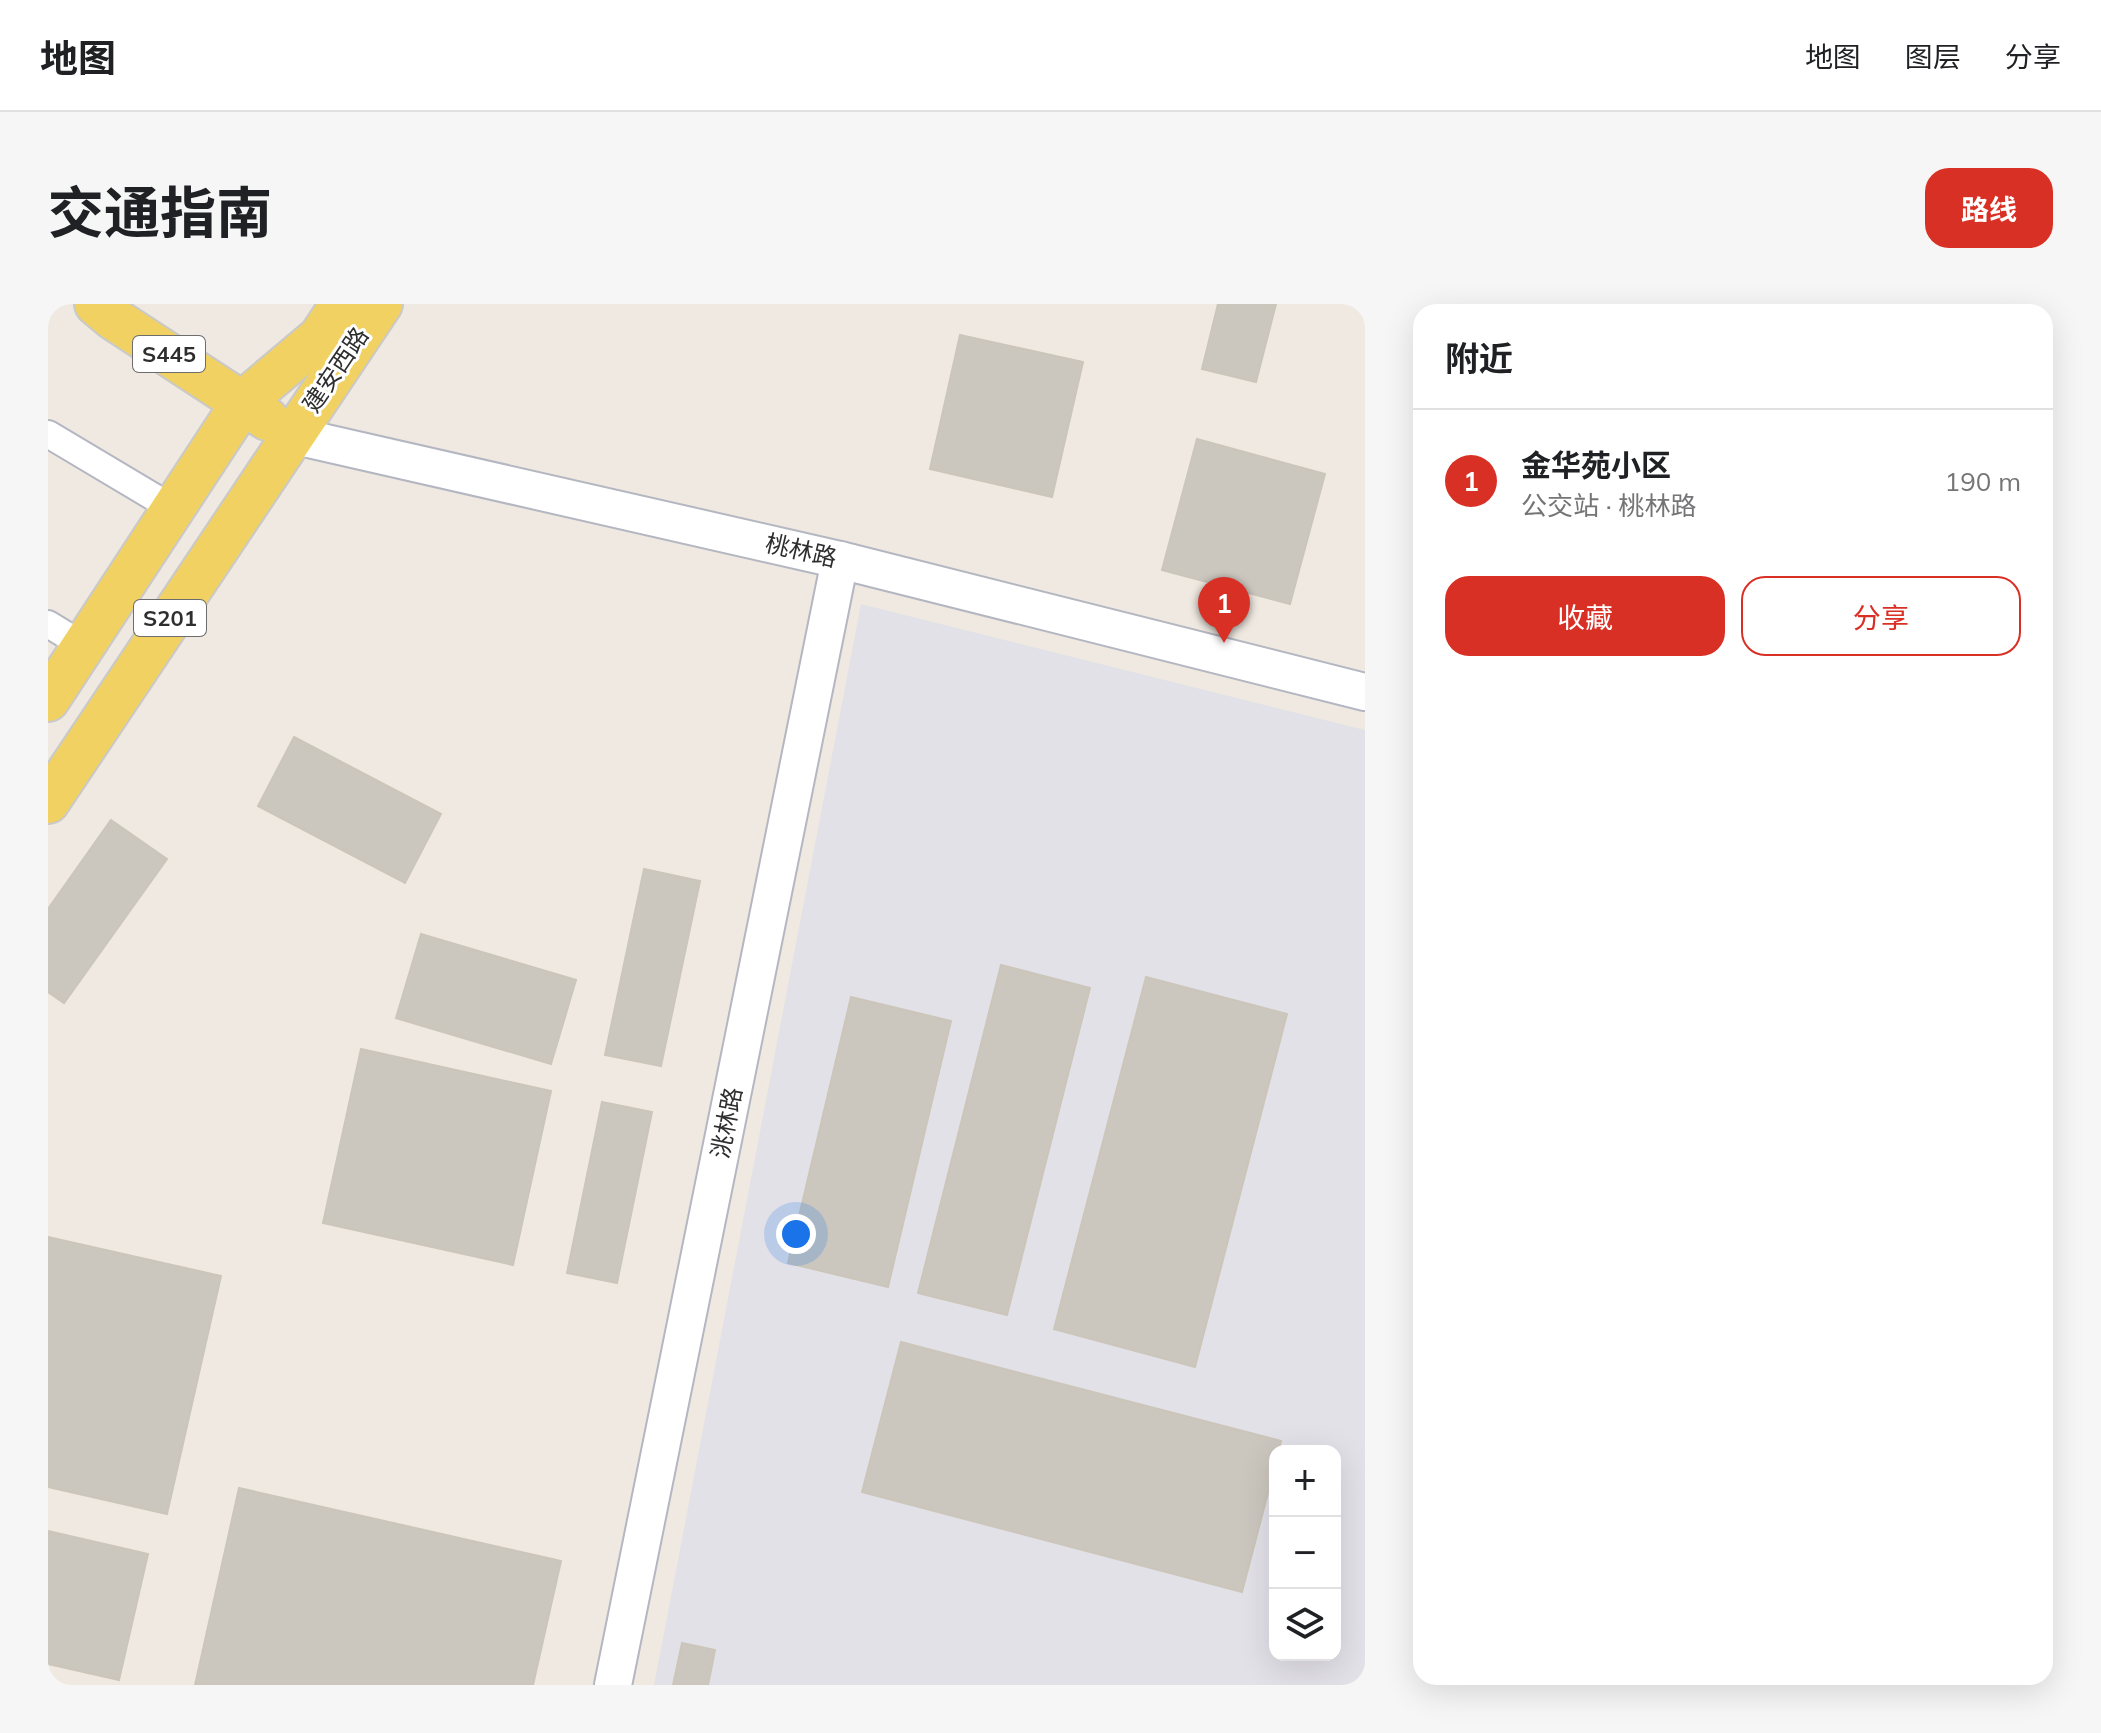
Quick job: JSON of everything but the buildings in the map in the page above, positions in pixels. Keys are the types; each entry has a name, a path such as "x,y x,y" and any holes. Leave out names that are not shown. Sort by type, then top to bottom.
{"main road":[{"name":"S445","path":"96,304 114,319 243,402"},
{"name":"S445","path":"137,304 243,402"},
{"name":"建安西路","path":"243,402 320,337 342,304"},
{"name":"建安西路","path":"291,435 381,304"},
{"name":"桃林路","path":"243,402 291,435"},
{"name":"S201","path":"48,700 243,402"},
{"name":"S201","path":"48,802 291,435"}],"street":[{"path":"48,434 172,508"},
{"name":"桃林路","path":"291,435 840,560 1365,692"},
{"name":"洮林路","path":"613,1685 840,560"},
{"path":"48,624 84,646"}],"shaded area":[{"path":"861,604 1365,730 1365,1685 654,1685"}],"place":[{"name":"金华苑小区","path":"1224,643"}]}
